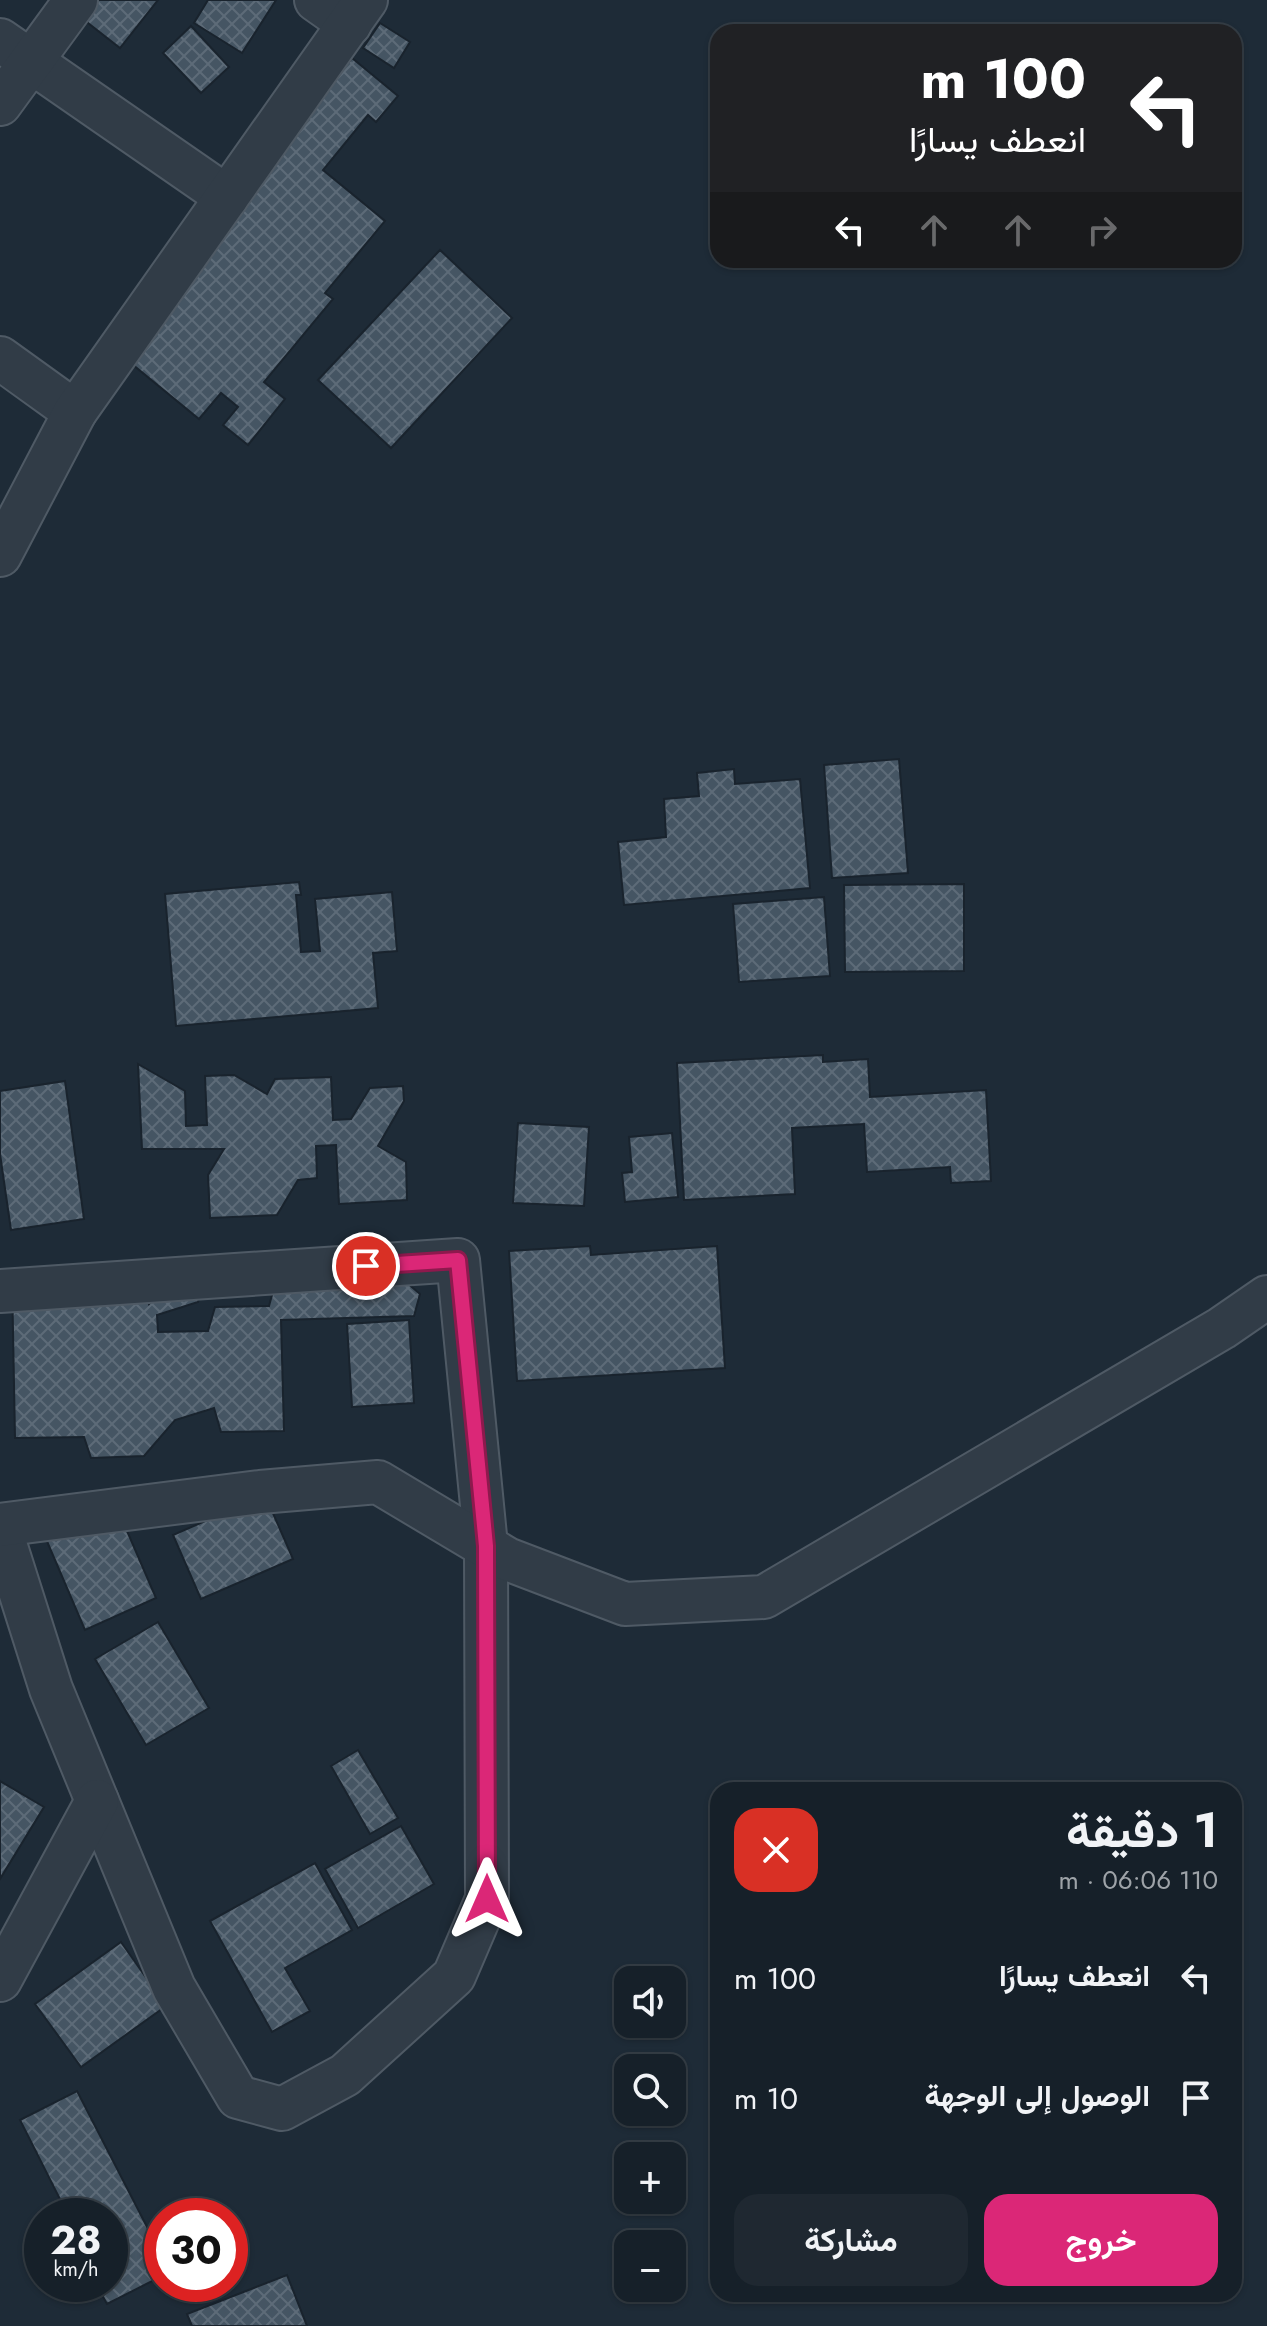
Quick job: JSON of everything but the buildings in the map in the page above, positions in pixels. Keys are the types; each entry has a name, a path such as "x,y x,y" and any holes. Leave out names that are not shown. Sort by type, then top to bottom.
{"street":[{"path":"0,104 16,51 76,0"},
{"path":"0,555 75,412 358,12 316,0"},
{"path":"16,51 227,197"},
{"path":"0,358 75,412"},
{"path":"0,1291 458,1260 486,1546 487,1899 454,1976 345,2075 282,2109 238,2097 174,1988 51,1689 0,1527 260,1492 378,1482 486,1546 507,1559 625,1604 764,1597 1222,1328 1267,1297"},
{"path":"0,1980 97,1801"}],"route":[{"path":"366,1266 458,1260 486,1546 487,1899"}]}
